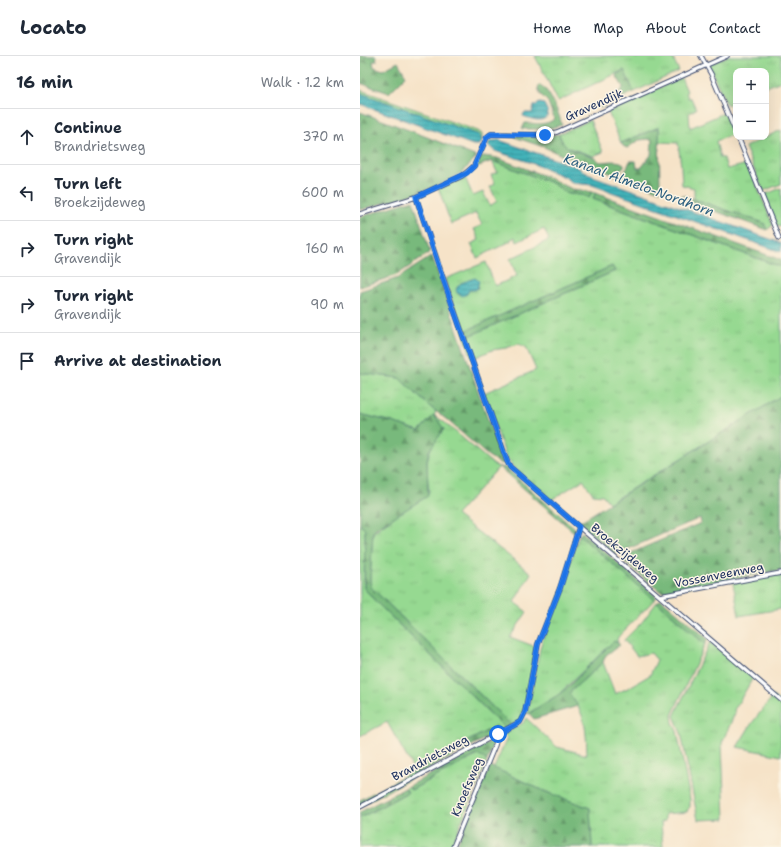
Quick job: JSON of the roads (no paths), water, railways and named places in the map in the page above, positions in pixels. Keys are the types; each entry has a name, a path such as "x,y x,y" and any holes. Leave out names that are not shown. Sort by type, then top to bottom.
{"street":[{"path":"702,56 733,126"},
{"name":"Gravendijk","path":"416,197 467,173 474,166 487,137 491,134 552,134 727,56"},
{"path":"739,140 779,238"},
{"path":"360,214 416,197"},
{"name":"Broekzijdeweg","path":"416,197 444,283 510,467 781,700"},
{"name":"Brandrietsweg","path":"360,807 520,722 525,712 538,644 560,588 579,527"},
{"name":"Vossenveenweg","path":"660,596 781,573"},
{"name":"Knoefsweg","path":"453,847 495,745 498,734"}],"water":[{"path":"360,93 479,135 482,141 480,145 473,145 360,104"},
{"path":"540,103 544,104 547,110 548,115 546,118 537,120 523,116 524,113 532,113 534,106"},
{"path":"499,140 577,167 590,175 781,243 781,252 592,185 572,183 565,177 529,162 495,151 488,145 490,141"},
{"path":"475,278 479,281 477,289 469,290 467,294 463,296 457,293 456,289 461,283"}],"water label":[{"name":"Kanaal Almelo-Nordhorn","path":"639,185"}]}
